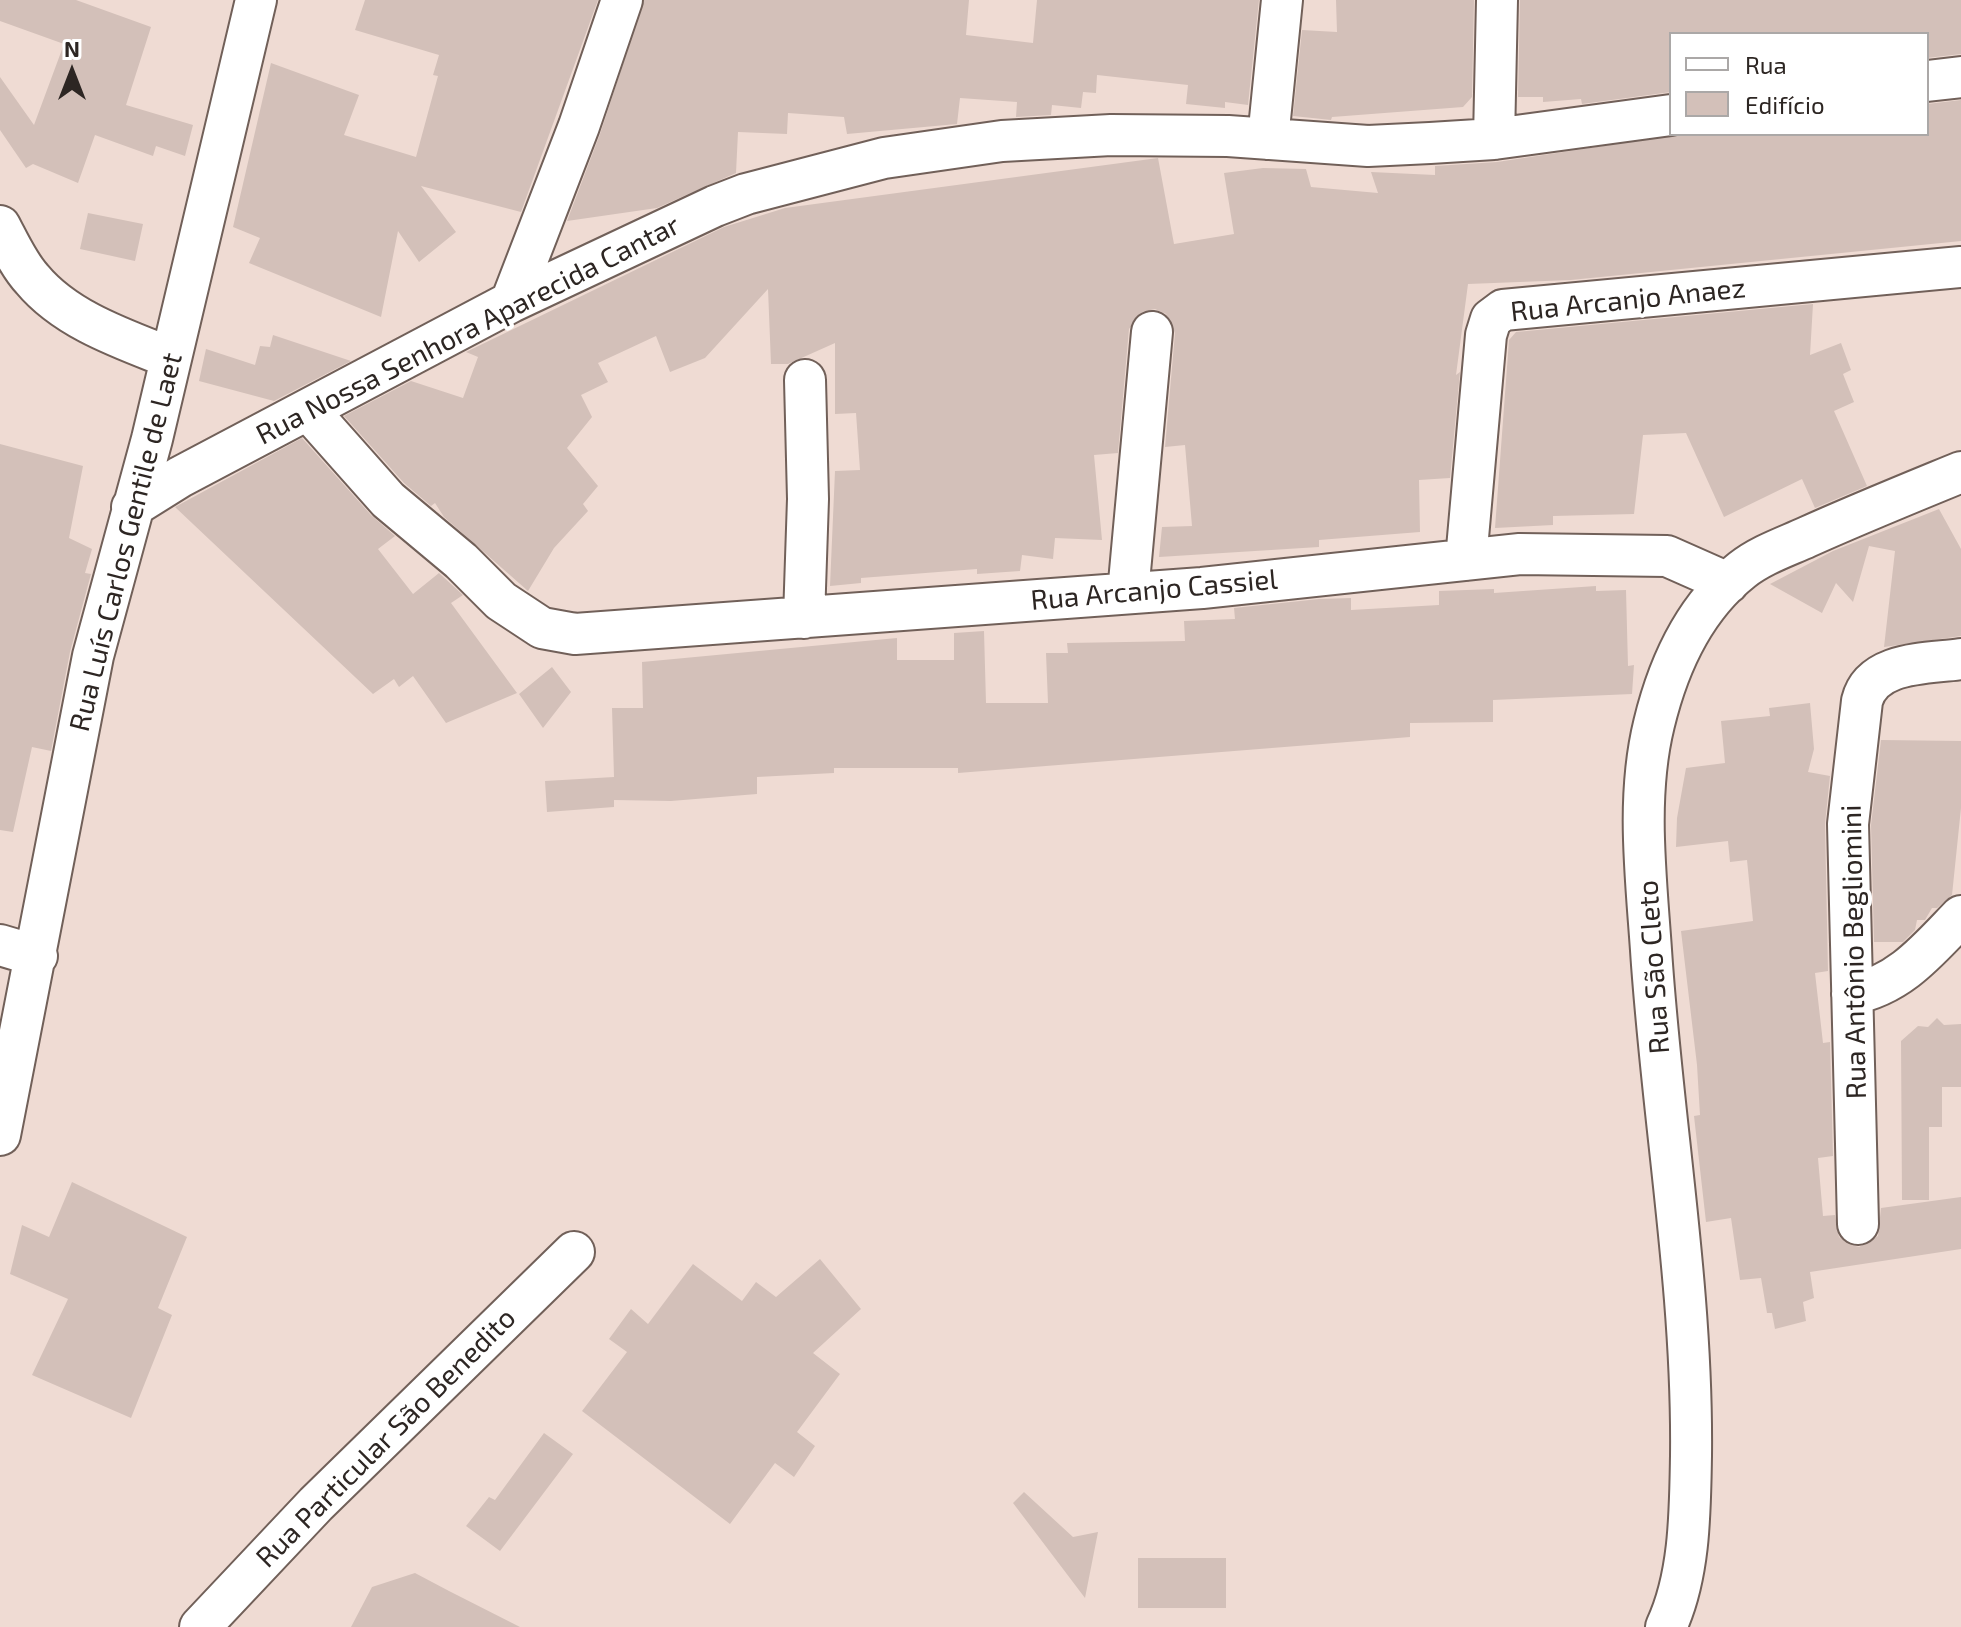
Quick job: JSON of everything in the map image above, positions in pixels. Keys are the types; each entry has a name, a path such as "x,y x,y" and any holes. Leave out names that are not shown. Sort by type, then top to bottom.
{"street":[{"name":"Rua Luís Carlos Gentile de Laet","path":"0,1135 93,656 171,358 256,0"},
{"path":"511,302 579,126 622,0"},
{"path":"1268,139 1282,0"},
{"path":"1494,139 1497,0"},
{"path":"1929,81 1961,77"},
{"name":"Rua Nossa Senhora Aparecida Cantar","path":"132,507 180,477 511,302 715,206 746,194 884,158 1058,137 1165,134 1368,146 1494,139 1669,115"},
{"path":"0,226 32,280 66,308 103,330 171,358"},
{"name":"Rua Arcanjo Anaez","path":"1466,560 1486,335 1491,319 1503,310 1961,267"},
{"path":"1128,593 1152,332"},
{"path":"804,618 808,499 805,380"},
{"name":"Rua Arcanjo Cassiel","path":"309,411 388,500 461,561 501,601 542,628 575,634 1128,593 1520,554 1667,556 1728,583"},
{"name":"Rua São Cleto","path":"1666,1627 1680,1585 1688,1533 1691,1395 1683,1271 1653,987 1644,810 1653,727 1671,667 1694,623 1728,583 1758,559 1961,472"},
{"name":"Rua Antônio Begliomini","path":"1858,1224 1848,824 1864,692 1876,676 1887,671 1961,659"},
{"path":"1852,994 1873,990 1902,975 1961,916"},
{"path":"0,945 37,956"},
{"name":"Rua Particular São Benedito","path":"200,1627 316,1504 574,1252"}],"building":[{"path":"0,0 76,0 151,27 126,105 193,125 185,156 156,146 153,156 95,135 78,183 33,164 26,168 0,130 0,77 34,125 64,44 0,21"},
{"path":"365,0 598,0 521,212 421,186 456,232 419,262 398,231 381,317 249,263 260,238 233,227 271,63 359,95 344,135 416,157 438,76 433,75 439,55 355,30"},
{"path":"644,0 969,0 966,35 1033,43 1037,0 1259,0 1248,105 1225,102 1225,108 1186,104 1188,85 1097,75 1096,93 1083,92 1081,108 1052,105 1051,115 1016,117 1017,102 960,98 957,124 847,134 844,117 788,113 787,134 738,132 736,173 657,208 567,221 600,134"},
{"path":"1336,0 1474,0 1472,97 1463,107 1332,117 1331,120 1293,116 1302,30 1337,32"},
{"path":"1520,0 1961,0 1961,54 1929,58 1929,32 1669,32 1669,92 1582,104 1581,99 1543,102 1543,97 1518,97"},
{"path":"1961,100 1961,241 1571,280 1468,284 1456,375 1460,372 1450,478 1419,480 1420,532 1319,540 1319,547 1159,557 1162,527 1192,526 1185,445 1165,447 1175,333 1166,314 1155,309 1142,312 1129,329 1118,453 1094,455 1102,540 1055,538 1053,559 1022,555 1020,571 977,574 977,569 861,578 861,583 830,586 835,471 860,470 856,413 835,414 835,343 788,364 771,364 768,289 705,358 670,372 656,336 598,363 608,382 581,395 592,417 567,448 598,486 583,504 588,511 554,548 528,591 444,517 435,503 431,506 404,483 344,416 411,381 463,398 478,357 466,352 724,227 785,208 1158,158 1174,244 1234,234 1224,173 1263,168 1306,169 1311,187 1378,193 1371,172 1435,175 1435,166 1497,162 1670,136 1929,136 1929,104"},
{"path":"88,213 143,224 135,261 80,249"},
{"path":"1813,304 1810,355 1841,343 1851,370 1843,374 1854,402 1834,411 1867,486 1815,508 1802,479 1724,517 1686,433 1643,435 1634,514 1553,516 1553,525 1495,528 1509,340 1516,332"},
{"path":"273,335 351,361 274,401 199,381 206,349 255,365 260,346 270,347"},
{"path":"302,438 371,515 395,536 378,549 413,594 439,573 463,595 451,603 517,693 446,723 413,676 399,687 394,679 373,694 175,507"},
{"path":"0,444 83,466 69,538 92,549 85,573 91,574 70,652 51,751 32,747 13,832 0,830"},
{"path":"1939,509 1961,549 1961,636 1884,647 1895,551 1869,546 1853,602 1836,583 1822,613 1770,584 1833,551"},
{"path":"1596,586 1596,591 1626,590 1628,666 1634,665 1632,694 1493,700 1493,722 1410,723 1410,737 958,773 958,768 834,768 834,773 757,777 757,794 671,801 614,800 614,807 547,812 545,781 614,777 612,708 643,708 642,662 897,638 897,660 954,660 954,633 984,631 986,703 1048,703 1046,653 1068,653 1067,643 1185,641 1184,621 1235,619 1234,608 1351,598 1351,610 1439,605 1439,591 1494,589 1494,593"},
{"path":"552,667 571,692 543,728 519,694"},
{"path":"1810,703 1814,749 1808,772 1830,776 1825,824 1828,971 1815,973 1823,1043 1830,1042 1833,1156 1818,1158 1823,1216 1835,1215 1839,1237 1859,1247 1878,1236 1881,1208 1961,1197 1961,1249 1810,1272 1814,1298 1803,1302 1806,1321 1775,1329 1772,1313 1767,1313 1761,1278 1740,1280 1731,1218 1706,1222 1694,1116 1700,1115 1697,1065 1681,931 1753,921 1747,860 1730,862 1728,841 1676,847 1677,818 1686,768 1725,763 1721,721 1770,716 1769,708"},
{"path":"1881,740 1961,741 1961,808 1952,895 1937,908 1932,908 1925,920 1917,920 1915,930 1903,942 1874,942 1871,825"},
{"path":"1937,1018 1944,1025 1961,1024 1961,1087 1942,1087 1942,1127 1929,1127 1929,1200 1902,1200 1901,1041 1918,1026 1928,1027"},
{"path":"72,1182 187,1237 158,1308 172,1315 131,1418 32,1375 68,1299 10,1274 22,1225 49,1237"},
{"path":"820,1259 861,1309 813,1353 840,1374 797,1432 815,1446 794,1477 775,1463 730,1524 582,1411 627,1352 609,1339 631,1309 648,1324 693,1264 742,1301 756,1282 776,1297"},
{"path":"544,1433 573,1454 500,1551 466,1526 489,1497 495,1500"},
{"path":"1024,1492 1073,1537 1098,1532 1085,1598 1013,1503"},
{"path":"1138,1558 1226,1558 1226,1608 1138,1608"},
{"path":"415,1573 520,1627 351,1627 372,1587"}]}
